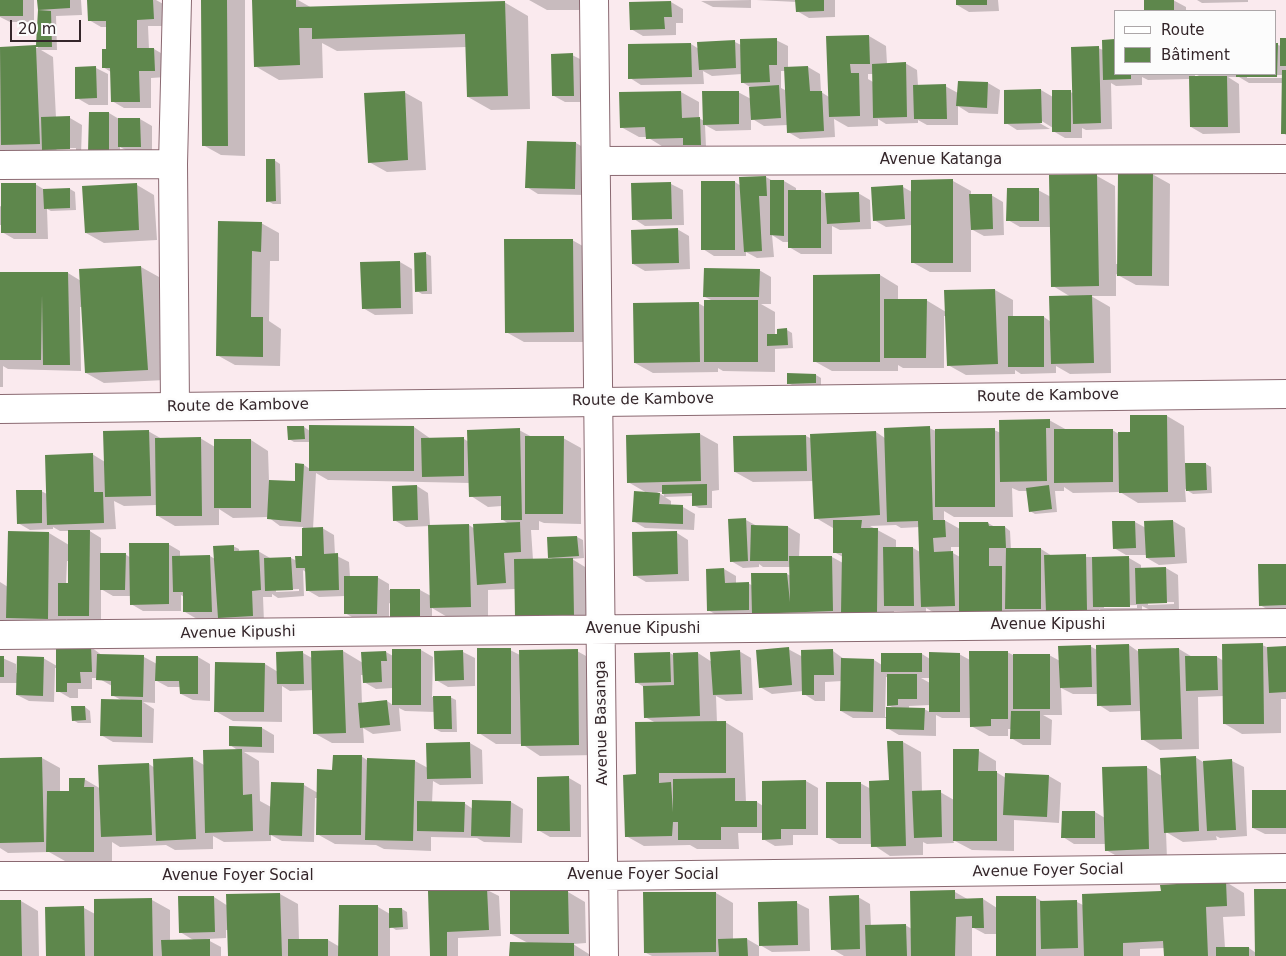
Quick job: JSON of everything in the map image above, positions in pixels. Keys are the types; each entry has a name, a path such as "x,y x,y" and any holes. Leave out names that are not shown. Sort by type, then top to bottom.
{"street":[{"path":"175,408 173,164 177,0"},
{"name":"Avenue Basanga","path":"594,0 604,956"},
{"name":"Avenue Katanga","path":"596,161 1286,159"},
{"path":"0,165 173,164"},
{"name":"Route de Kambove","path":"0,408 175,408 599,400 1286,394"},
{"name":"Avenue Kipushi","path":"0,636 1286,624"},
{"name":"Avenue Foyer Social","path":"0,876 604,876 1286,868"}],"building":[{"path":"0,0 23,0 23,16 0,16"},
{"path":"37,0 70,0 70,8 38,10"},
{"path":"87,0 153,0 154,19 137,20 137,48 154,48 155,71 139,71 140,102 111,102 110,68 102,68 102,49 106,49 106,21 88,21"},
{"path":"201,0 227,0 228,146 202,146"},
{"path":"252,0 296,0 296,7 505,1 508,96 467,97 465,34 312,39 312,28 299,28 300,65 254,67"},
{"path":"795,0 824,0 824,11 796,12"},
{"path":"956,0 987,0 987,5 956,5"},
{"path":"1144,0 1174,0 1174,10 1144,10"},
{"path":"671,1 672,17 664,17 665,29 630,30 629,2"},
{"path":"38,10 51,11 52,47 36,47 40,144 1,145 0,47 36,45"},
{"path":"869,35 870,64 850,64 851,73 859,73 860,116 829,117 826,36"},
{"path":"777,38 777,65 769,65 770,82 741,83 740,39"},
{"path":"1280,38 1286,38 1286,66 1280,66"},
{"path":"1114,39 1114,75 1131,75 1131,79 1103,80 1102,40"},
{"path":"735,40 736,68 699,70 697,42"},
{"path":"691,43 692,77 628,79 628,44"},
{"path":"1276,43 1278,43 1277,77 1236,77 1236,75 1276,75"},
{"path":"1099,46 1101,123 1073,124 1071,47"},
{"path":"573,53 574,96 552,96 551,54"},
{"path":"906,62 907,117 873,118 872,64"},
{"path":"96,66 97,98 75,99 75,67"},
{"path":"808,66 810,91 822,91 824,131 787,133 784,67"},
{"path":"1282,70 1286,70 1286,134 1281,134"},
{"path":"1189,76 1227,76 1228,127 1190,127"},
{"path":"958,81 988,82 987,108 956,106"},
{"path":"946,84 947,119 914,119 913,85"},
{"path":"779,85 781,118 751,120 749,87"},
{"path":"1041,89 1042,123 1004,124 1004,90"},
{"path":"1052,90 1071,90 1071,132 1052,132"},
{"path":"405,91 408,160 368,163 364,93"},
{"path":"681,91 682,118 700,117 701,145 683,145 683,138 646,139 645,127 620,128 619,92"},
{"path":"702,91 739,91 739,124 703,125"},
{"path":"89,112 109,112 109,153 88,153"},
{"path":"70,116 70,149 42,150 41,117"},
{"path":"118,118 140,118 141,147 118,147"},
{"path":"527,141 576,142 575,189 525,188"},
{"path":"266,159 275,159 276,201 266,202"},
{"path":"1118,173 1153,173 1152,276 1117,276"},
{"path":"1097,174 1099,286 1051,287 1049,175"},
{"path":"766,176 767,196 759,196 762,251 744,252 739,177"},
{"path":"953,179 953,263 911,263 911,180"},
{"path":"770,180 784,180 784,236 770,235"},
{"path":"701,181 735,181 735,250 701,250"},
{"path":"671,182 672,219 632,220 631,183"},
{"path":"1,183 36,183 36,233 1,233"},
{"path":"137,183 139,230 85,233 82,186"},
{"path":"903,185 905,219 873,221 871,187"},
{"path":"70,188 70,208 44,209 43,189"},
{"path":"1007,188 1039,188 1039,221 1006,221"},
{"path":"788,190 821,190 821,248 788,248"},
{"path":"859,192 860,222 827,224 825,193"},
{"path":"969,194 992,194 993,229 971,230"},
{"path":"218,221 262,222 261,252 252,251 251,317 263,317 263,357 216,356"},
{"path":"678,228 679,263 632,264 631,230"},
{"path":"504,239 573,239 574,332 505,333"},
{"path":"426,252 427,291 415,292 414,253"},
{"path":"400,261 401,308 362,309 360,262"},
{"path":"141,266 148,370 85,373 79,269"},
{"path":"704,268 760,269 759,297 703,297"},
{"path":"0,272 68,272 70,365 43,365 42,295 41,360 0,360"},
{"path":"880,274 880,362 813,362 813,275"},
{"path":"995,289 998,364 947,366 944,290"},
{"path":"1092,295 1094,363 1051,364 1049,296"},
{"path":"884,299 927,299 926,358 884,358"},
{"path":"704,300 758,300 758,362 704,362"},
{"path":"699,302 700,362 634,363 633,303"},
{"path":"1008,316 1044,316 1044,367 1008,367"},
{"path":"787,328 788,345 767,346 767,334 777,334 777,329"},
{"path":"787,373 816,374 816,383 787,384"},
{"path":"1130,415 1167,415 1168,492 1119,493 1118,432 1130,432"},
{"path":"1050,419 1050,428 1046,428 1047,481 1000,482 999,420"},
{"path":"309,425 414,426 414,471 309,471"},
{"path":"287,426 304,426 305,439 288,440"},
{"path":"930,426 933,520 945,520 946,537 933,538 934,552 953,551 955,606 921,607 918,521 887,522 884,428"},
{"path":"520,428 522,520 501,520 501,496 469,497 467,430"},
{"path":"995,428 995,507 935,507 935,429"},
{"path":"1054,429 1113,429 1113,482 1054,483"},
{"path":"149,430 151,496 105,497 103,431"},
{"path":"876,431 880,515 814,519 810,434"},
{"path":"700,433 701,481 627,483 626,435"},
{"path":"806,435 807,471 734,472 733,436"},
{"path":"525,436 564,436 563,514 525,514"},
{"path":"201,437 202,516 156,516 155,438"},
{"path":"464,437 464,476 422,477 421,438"},
{"path":"214,439 251,439 251,508 214,508"},
{"path":"93,453 94,492 103,492 104,523 47,525 45,455"},
{"path":"295,463 304,464 301,522 267,519 269,480 295,481"},
{"path":"1185,463 1206,463 1207,490 1186,491"},
{"path":"707,484 707,505 692,506 692,493 662,494 662,485"},
{"path":"417,485 418,520 393,521 392,486"},
{"path":"1049,485 1052,509 1029,512 1026,488"},
{"path":"16,490 42,490 42,523 17,524"},
{"path":"634,491 660,493 659,504 683,505 683,524 632,522"},
{"path":"746,518 748,561 730,562 728,519"},
{"path":"833,520 862,520 861,528 878,528 877,614 841,613 842,553 833,553"},
{"path":"1173,520 1175,557 1146,558 1144,521"},
{"path":"1112,521 1135,521 1136,548 1113,549"},
{"path":"520,522 521,552 504,553 506,583 477,585 473,524"},
{"path":"959,522 988,522 989,526 1005,526 1006,548 989,548 989,566 1002,566 1002,613 959,613"},
{"path":"469,524 471,607 430,608 428,525"},
{"path":"751,525 788,526 788,561 750,561"},
{"path":"323,527 324,554 338,553 339,590 306,591 305,568 296,568 295,556 302,556 302,528"},
{"path":"68,530 90,530 89,616 58,616 58,583 68,583"},
{"path":"8,531 49,532 48,619 6,618"},
{"path":"677,531 678,574 633,576 632,532"},
{"path":"577,536 579,556 548,558 547,537"},
{"path":"129,543 169,543 169,604 130,605"},
{"path":"234,545 234,551 259,550 261,590 252,591 253,616 218,618 213,546"},
{"path":"883,547 913,547 914,606 884,606"},
{"path":"1006,548 1041,548 1041,609 1005,609"},
{"path":"100,553 126,553 125,590 100,590"},
{"path":"1086,554 1087,610 1046,612 1044,555"},
{"path":"210,555 212,612 183,612 183,592 173,592 172,556"},
{"path":"789,556 832,556 833,611 752,614 751,573 787,573 790,602"},
{"path":"1129,556 1130,607 1093,607 1092,557"},
{"path":"291,557 293,590 265,591 264,558"},
{"path":"573,558 574,616 515,617 514,559"},
{"path":"1258,564 1286,564 1286,605 1259,606"},
{"path":"1166,567 1167,603 1136,604 1135,568"},
{"path":"724,568 725,583 749,582 749,610 707,611 706,569"},
{"path":"344,576 378,576 377,614 344,614"},
{"path":"390,589 420,589 420,619 390,619"},
{"path":"1263,643 1264,724 1223,724 1222,644"},
{"path":"1129,644 1131,705 1097,706 1096,645"},
{"path":"91,645 92,672 80,672 81,683 67,683 67,692 56,692 56,646"},
{"path":"1091,645 1092,687 1060,688 1058,646"},
{"path":"1286,646 1286,692 1269,693 1267,647"},
{"path":"789,647 792,685 759,688 756,650"},
{"path":"477,648 511,648 511,734 477,734"},
{"path":"1179,648 1182,739 1141,740 1138,649"},
{"path":"392,649 421,649 421,705 392,705"},
{"path":"578,649 579,745 521,746 519,650"},
{"path":"833,649 834,675 814,675 814,695 802,695 801,650"},
{"path":"343,650 346,733 313,734 311,651"},
{"path":"463,650 464,680 435,681 434,651"},
{"path":"740,650 742,694 713,695 710,652"},
{"path":"303,651 304,684 277,684 276,652"},
{"path":"386,651 387,661 381,661 382,682 363,683 361,652"},
{"path":"969,651 1008,651 1008,719 991,719 991,726 970,727"},
{"path":"670,652 671,682 635,683 634,653"},
{"path":"698,652 700,716 644,718 643,686 674,685 673,653"},
{"path":"929,652 960,653 960,712 929,712"},
{"path":"881,653 922,653 922,672 881,672"},
{"path":"97,654 144,655 143,697 111,696 111,681 96,680"},
{"path":"1013,654 1050,654 1050,709 1013,709"},
{"path":"0,656 4,656 4,677 0,677"},
{"path":"17,656 44,657 43,696 16,695"},
{"path":"156,656 198,656 198,694 180,694 179,681 155,681"},
{"path":"1185,656 1217,656 1218,690 1186,691"},
{"path":"841,658 874,659 873,712 840,711"},
{"path":"215,662 265,663 264,712 214,712"},
{"path":"887,674 917,674 917,699 898,699 898,705 887,706"},
{"path":"433,696 451,696 452,729 434,729"},
{"path":"101,699 142,700 142,737 100,736"},
{"path":"387,700 390,725 360,728 358,703"},
{"path":"71,706 85,706 86,720 72,721"},
{"path":"886,707 925,708 924,730 886,729"},
{"path":"1011,711 1040,711 1040,739 1010,739"},
{"path":"726,721 726,773 659,773 659,783 671,782 673,812 673,779 735,778 735,801 757,801 757,827 721,827 721,840 678,840 678,822 673,822 672,836 625,837 623,775 636,774 635,722"},
{"path":"229,726 262,727 262,747 229,746"},
{"path":"887,741 903,741 906,846 871,847 869,781 889,780"},
{"path":"470,742 471,778 427,779 426,743"},
{"path":"242,749 243,795 252,794 253,831 205,833 203,750"},
{"path":"953,749 979,749 978,771 997,771 997,841 953,841"},
{"path":"333,755 362,755 361,835 316,835 317,769 332,770"},
{"path":"1196,756 1199,831 1164,833 1160,758"},
{"path":"42,757 44,842 0,843 0,758"},
{"path":"193,757 196,839 156,841 153,759"},
{"path":"367,758 415,760 413,841 365,840"},
{"path":"1232,759 1236,830 1207,831 1203,761"},
{"path":"149,763 152,835 101,837 98,765"},
{"path":"1147,766 1149,849 1105,851 1102,767"},
{"path":"1005,773 1049,775 1047,817 1003,815"},
{"path":"569,776 570,831 537,831 537,777"},
{"path":"69,778 85,778 84,787 94,787 94,852 46,852 47,791 69,791"},
{"path":"806,780 806,829 781,829 781,839 762,840 762,781"},
{"path":"271,782 304,783 302,836 269,835"},
{"path":"826,782 861,782 861,838 826,838"},
{"path":"941,790 942,837 914,838 912,791"},
{"path":"1252,790 1286,790 1286,828 1252,828"},
{"path":"472,800 511,801 510,837 471,836"},
{"path":"417,801 465,802 464,832 417,831"},
{"path":"1062,811 1095,811 1095,838 1061,838"},
{"path":"1226,881 1227,906 1206,907 1208,956 1164,956 1163,941 1123,943 1123,956 1084,956 1082,894 1161,891 1160,885"},
{"path":"487,888 489,930 447,932 447,956 430,956 428,891"},
{"path":"1254,889 1286,889 1286,956 1255,956"},
{"path":"568,890 569,934 510,934 510,891"},
{"path":"955,890 955,899 983,898 984,928 972,928 972,916 956,917 955,956 911,956 910,891"},
{"path":"643,892 716,892 716,952 644,953"},
{"path":"280,893 282,956 228,956 226,894"},
{"path":"859,895 860,949 831,950 829,896"},
{"path":"178,896 214,896 215,932 179,933"},
{"path":"996,896 1036,896 1036,956 996,956"},
{"path":"152,898 153,956 94,956 94,899"},
{"path":"0,900 21,900 22,956 0,956"},
{"path":"1077,900 1078,948 1041,949 1040,901"},
{"path":"797,901 798,945 759,946 758,902"},
{"path":"339,905 378,905 378,956 338,956"},
{"path":"84,906 85,956 46,956 45,907"},
{"path":"389,908 402,908 403,927 389,928"},
{"path":"906,924 907,956 866,956 865,925"},
{"path":"747,938 748,956 719,956 718,939"},
{"path":"210,939 210,956 162,956 161,940"},
{"path":"288,939 328,939 328,956 288,956"},
{"path":"510,942 574,943 574,956 509,956"},
{"path":"1216,947 1249,947 1249,956 1216,956"}]}
